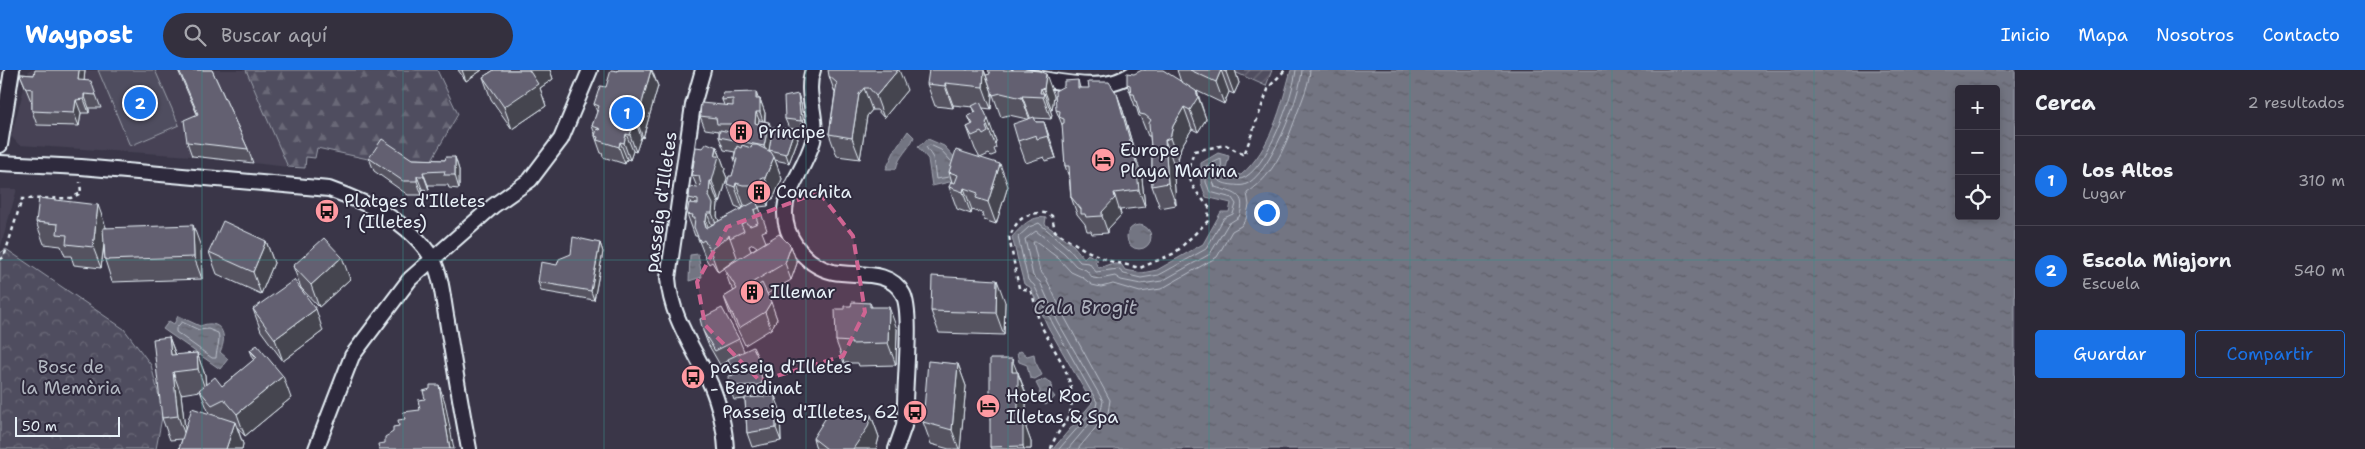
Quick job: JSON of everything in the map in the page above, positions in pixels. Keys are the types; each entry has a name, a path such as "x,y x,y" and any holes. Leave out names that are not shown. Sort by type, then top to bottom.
{"street":[{"path":"0,145 12,70"},
{"path":"316,449 352,356 410,279 493,206 530,180 561,139 590,70"},
{"name":"passeig d'Illetes","path":"702,70 693,105 668,278 670,296 676,317 711,386 718,404 726,449"},
{"path":"813,70 808,85 814,112 815,133 805,165 788,198 786,222 791,239 797,248 816,264 836,273 875,276 892,282 904,296 907,314 905,412 904,426 896,449"},
{"path":"975,70 1070,83 1106,85 1123,79 1137,70"},
{"path":"0,163 81,167 329,189 361,200 393,219 406,228 432,258 440,285 468,449"},
{"path":"715,449 721,422"}],"path":[{"path":"1051,449 1072,408 1069,375 1048,340 1036,314 1030,290 1019,288 1009,237 1020,220 1031,214 1047,213 1052,216 1056,231 1085,250 1110,261 1140,268 1175,253 1208,221 1209,207 1193,189 1188,171 1194,151 1226,145 1244,155 1269,87 1285,70"},
{"path":"0,260 4,257 22,199 71,198 81,193 80,182"}],"highlighted area":[{"path":"819,192 853,236 865,312 843,356 760,381 705,325 697,282 727,227"}],"shaded area":[{"path":"29,70 246,70 288,167 192,156 19,145 11,136"},
{"path":"0,189 17,189 0,249"}],"green space":[{"path":"98,70 155,70 179,125 130,146"},
{"path":"246,70 437,70 458,114 426,170 383,152 368,159 317,148 315,158 306,157 305,168 288,167"},
{"path":"1230,70 1272,70 1266,86"},
{"name":"Bosc de la Memòria","path":"6,249 124,329 151,365 163,412 156,449 0,449 0,253"}],"water":[{"name":"Cala Brogit","path":"1291,70 2015,70 2015,449 1053,449 1092,403 1048,327 1030,287 1024,284 1012,237 1031,220 1046,218 1045,224 1073,245 1084,258 1088,254 1098,260 1095,262 1099,268 1110,264 1121,264 1125,270 1142,273 1157,270 1203,244 1221,212 1229,212 1231,203 1206,197 1201,183 1201,163 1218,153 1229,156 1225,172 1241,175 1260,153 1279,113"},
{"path":"908,131 914,137 912,142 899,160 896,169 886,169 895,150"},
{"path":"928,139 944,146 960,163 954,181 932,186 928,159 918,147"},
{"path":"1139,225 1148,228 1151,237 1148,246 1139,249 1130,246 1127,237 1130,228"},
{"path":"698,254 702,277 689,281 690,255"},
{"path":"178,316 200,326 213,324 221,329 223,345 220,352 228,359 220,369 163,329 169,321 174,324"},
{"path":"1021,351 1027,356 1034,354 1035,361 1042,375 1035,379 1030,378 1027,365 1019,362 1017,353"},
{"path":"1045,379 1052,384 1051,392 1055,397 1046,405 1042,403 1044,397 1038,397 1040,391 1036,383"}],"building":[{"path":"35,70 79,70 78,80 91,81 96,95 84,94 84,99 76,100 74,113 32,111 32,89 26,88 20,74 34,75"},
{"path":"179,70 212,70 248,149 187,142 184,120 198,114"},
{"path":"494,70 529,70 538,84 504,107 483,77"},
{"path":"611,70 651,70 637,121 635,120 630,135 626,134 624,143 620,142 619,147 597,140 598,137 595,136 597,129 601,129 592,126 599,106 594,104 600,86 606,87"},
{"path":"828,70 898,70 876,96 869,88 864,88 859,94 852,138 829,134 837,83 829,76"},
{"path":"929,70 984,70 983,87 945,83 945,86 927,84"},
{"path":"988,70 1029,70 1046,74 1044,89 1041,88 1040,93 1044,93 1043,97 1022,96 1022,98 1001,93 993,95 986,75 990,74"},
{"path":"1142,70 1163,70 1196,91 1198,97 1190,110 1184,107 1173,126 1170,138 1165,140 1168,183 1152,186 1149,123 1151,120 1145,115 1140,114 1134,94 1131,94 1130,85 1127,84 1127,73 1134,74"},
{"path":"1190,70 1221,70 1216,82"},
{"name":"Europe Playa Marina","path":"1078,80 1078,88 1089,88 1088,82 1109,82 1117,94 1136,162 1139,190 1114,193 1115,198 1102,212 1102,216 1086,217 1085,214 1081,214 1081,209 1071,197 1069,166 1065,166 1062,124 1064,119 1059,117 1060,111 1056,110 1055,91 1064,86 1064,81"},
{"path":"756,92 756,99 760,99 760,112 756,112 755,123 758,124 759,120 769,122 764,146 719,137 720,130 730,132 731,124 717,124 716,118 700,116 701,103 733,106 733,99 722,100 723,93"},
{"path":"798,94 801,121 785,119 784,97"},
{"path":"980,102 988,119 986,123 988,126 986,127 988,132 983,135 981,132 972,136 967,127 973,124 968,116 976,112 972,106"},
{"path":"1034,117 1036,122 1044,122 1048,136 1037,139 1036,135 1018,141 1013,124"},
{"path":"773,127 794,130 786,154 769,150"},
{"path":"382,139 412,159 445,160 446,157 455,157 455,175 444,175 445,171 423,172 424,176 417,176 417,181 403,181 369,158"},
{"path":"707,143 717,147 715,156 719,156 712,181 710,181 709,196 713,204 712,213 707,213 706,221 704,221 706,228 756,201 759,208 754,210 758,223 750,226 745,222 741,224 744,231 730,238 729,235 710,250 704,240 701,242 698,237 694,227 695,218 692,218 693,215 687,214 689,203 698,204 698,200 689,198 690,187 698,188 701,185 699,176 692,175 696,147 703,148"},
{"path":"742,145 751,148 752,145 757,145 771,152 774,157 765,178 761,178 760,185 736,183 735,187 727,184 729,176 732,176 737,159 734,158 737,146 741,148"},
{"path":"956,150 1000,164 988,202 976,198 978,193 964,188 963,192 949,187 951,182 955,183 958,175 949,172"},
{"path":"39,198 98,205 93,247 66,244 67,235 57,234 58,224 36,222"},
{"path":"223,221 266,241 253,272 209,252"},
{"path":"193,225 194,257 105,260 103,228"},
{"path":"779,234 791,246 785,263 748,285 751,290 762,283 771,302 765,312 739,328 724,297 737,289 724,268"},
{"path":"573,237 600,243 591,291 538,282 541,262 557,265 559,259 571,254"},
{"path":"324,238 342,257 311,285 293,266"},
{"path":"932,276 997,280 996,313 931,311"},
{"path":"294,280 316,309 275,339 253,309"},
{"path":"852,302 870,303 870,307 889,307 888,343 851,344 851,342 836,341 835,309 844,309 844,306 851,306"},
{"path":"722,308 739,339 715,351 703,331 700,319"},
{"path":"169,337 171,355 197,353 198,369 173,372 178,416 162,418 153,339"},
{"path":"257,345 283,376 237,414 224,399 212,405 199,390 215,377 222,386 257,357 250,350"},
{"path":"753,347 760,362 762,383 758,385 729,386 728,376 735,375 728,359"},
{"path":"990,359 1012,359 1012,372 1018,372 1018,421 1023,421 1023,446 990,447"},
{"path":"928,361 958,364 952,430 923,422"},
{"path":"430,385 439,385 450,449 379,449 378,444 385,443 385,437 393,432 393,427 399,426 398,420 405,419 403,412 420,410 418,400 425,399 423,391 430,389"},
{"path":"775,396 776,428 747,433 745,398"},
{"path":"192,408 235,422 226,449 179,449"},
{"path":"830,411 871,415 868,427 853,449 827,449 813,438"}],"place":[{"name":"Escola Migjorn","path":"140,103"},
{"name":"Los Altos","path":"627,113"},
{"name":"Príncipe","path":"741,132"},
{"name":"Europe Playa Marina","path":"1103,160"},
{"name":"Conchita","path":"759,192"},
{"name":"Platges d'Illetes 1 (Illetes)","path":"327,211"},
{"name":"Illemar","path":"752,292"},
{"name":"passeig d'Illetes - Bendinat","path":"693,377"},
{"name":"Hotel Roc Illetas & Spa","path":"988,406"},
{"name":"Passeig d'Illetes, 62","path":"915,412"}]}
